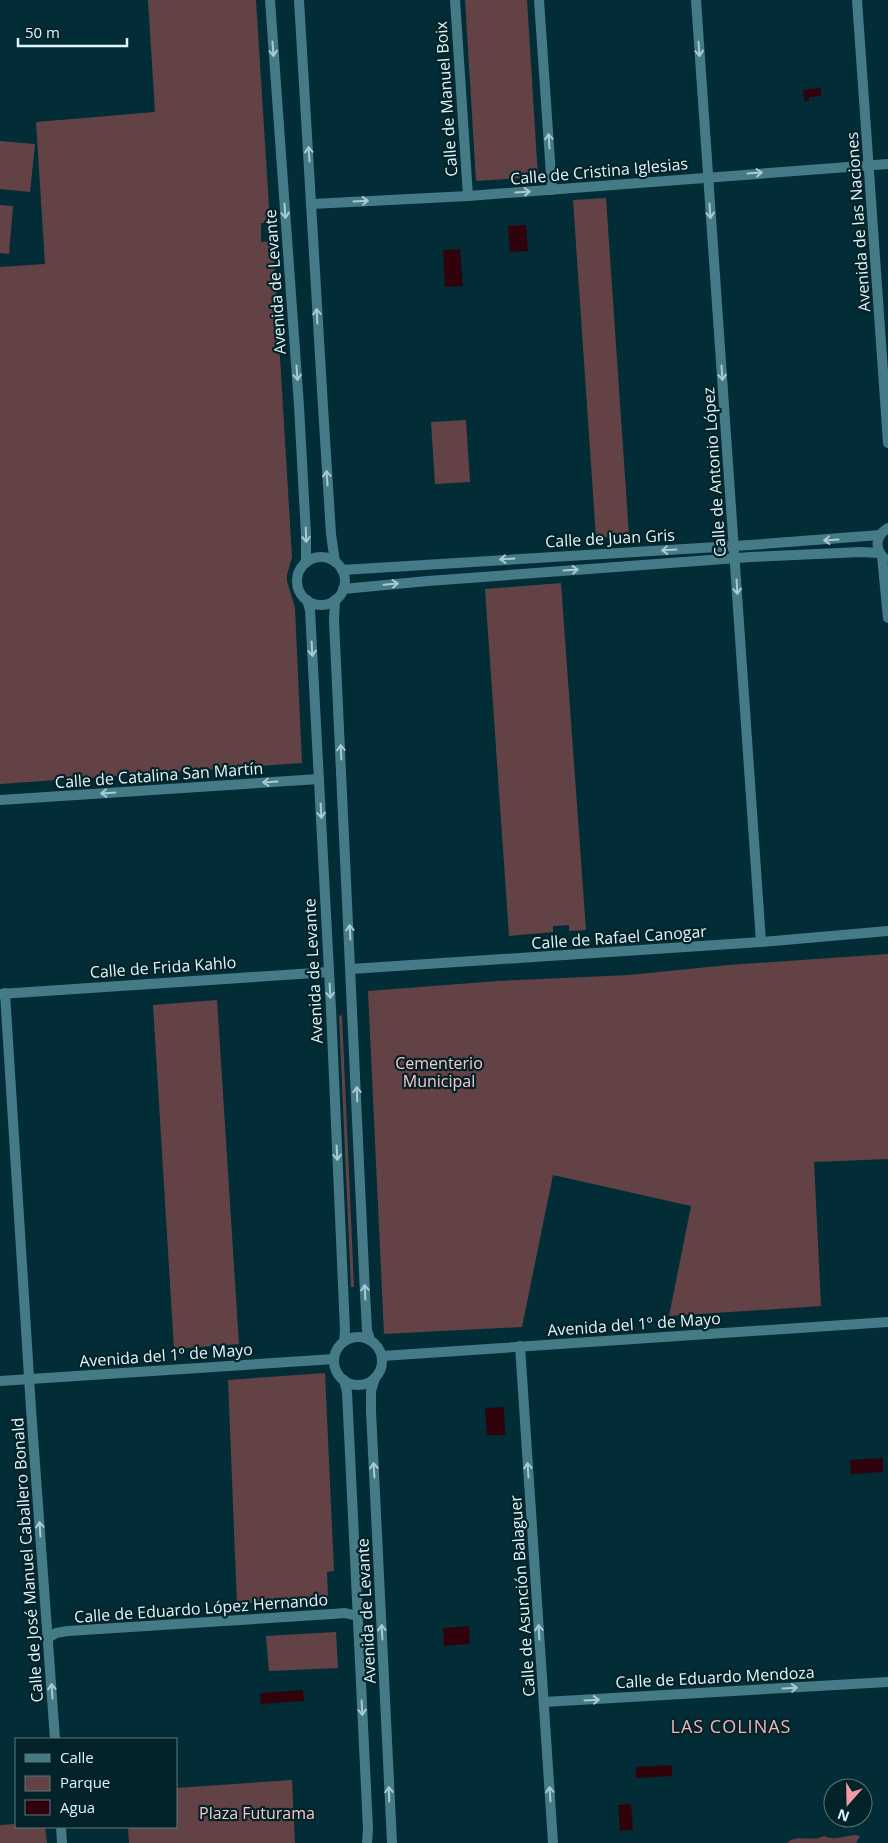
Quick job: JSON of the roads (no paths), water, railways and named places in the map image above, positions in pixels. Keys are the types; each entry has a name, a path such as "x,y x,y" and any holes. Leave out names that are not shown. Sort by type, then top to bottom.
{"street":[{"name":"Avenida de Levante","path":"270,0 299,406 306,562"},
{"path":"299,0 328,495 335,562"},
{"name":"Calle de Manuel Boix","path":"455,0 468,196"},
{"path":"539,0 552,190"},
{"name":"Calle de Antonio López","path":"696,0 761,942"},
{"name":"Avenida de las Naciones","path":"857,0 888,443"},
{"name":"Calle de Cristina Iglesias","path":"312,204 468,196 888,164"},
{"path":"888,528 880,535 877,545 883,557 888,618"},
{"name":"Calle de Juan Gris","path":"342,570 880,535"},
{"name":"Calle de Juan Gris","path":"343,589 735,558 862,552 883,557"},
{"path":"320,557 328,558 335,562 342,570 344,577 343,589 335,600 326,604 316,604 307,600 299,591 298,572 306,562 320,557"},
{"name":"Avenida de Levante","path":"307,600 310,610 329,972 344,1341"},
{"path":"335,600 334,620 365,1293 367,1330 370,1340"},
{"name":"Calle de Catalina San Martín","path":"0,800 319,778"},
{"name":"Calle de Rafael Canogar","path":"351,969 888,932"},
{"name":"Calle de Frida Kahlo","path":"2,994 329,972"},
{"name":"Calle de José Manuel Caballero Bonald","path":"2,994 55,1738"},
{"name":"Avenida del 1º de Mayo","path":"382,1356 888,1322"},
{"path":"357,1337 370,1340 378,1347 382,1356 381,1368 375,1378 368,1383 360,1385 351,1384 344,1380 336,1371 334,1359 337,1348 344,1341 357,1337"},
{"name":"Calle de Asunción Balaguer","path":"520,1346 553,1843"},
{"name":"Avenida del 1º de Mayo","path":"0,1381 334,1359"},
{"name":"Avenida de Levante","path":"375,1378 371,1411 392,1843"},
{"name":"Avenida de Levante","path":"344,1380 347,1392 368,1829 367,1843"},
{"name":"Calle de Eduardo López Hernando","path":"48,1638 56,1633 68,1631 345,1613 358,1616"},
{"name":"Calle de Eduardo Mendoza","path":"544,1702 888,1682"},
{"path":"61,1828 62,1843"}],"water":[{"path":"821,88 821,96 809,97 809,101 804,101 803,90"},
{"path":"526,225 528,251 510,252 508,226"},
{"path":"460,249 463,286 445,287 443,250"},
{"path":"504,1407 505,1435 487,1435 485,1408"},
{"path":"883,1458 883,1472 851,1474 850,1460"},
{"path":"469,1626 470,1644 444,1646 443,1628"},
{"path":"303,1690 304,1701 261,1704 260,1693"},
{"path":"672,1765 672,1776 636,1778 636,1767"},
{"path":"631,1804 633,1830 620,1831 618,1805"}],"district":[{"name":"LAS COLINAS","path":"731,1726"}],"park label":[{"name":"Cementerio Municipal","path":"439,1072"},
{"name":"Plaza Futurama","path":"257,1813"}]}
